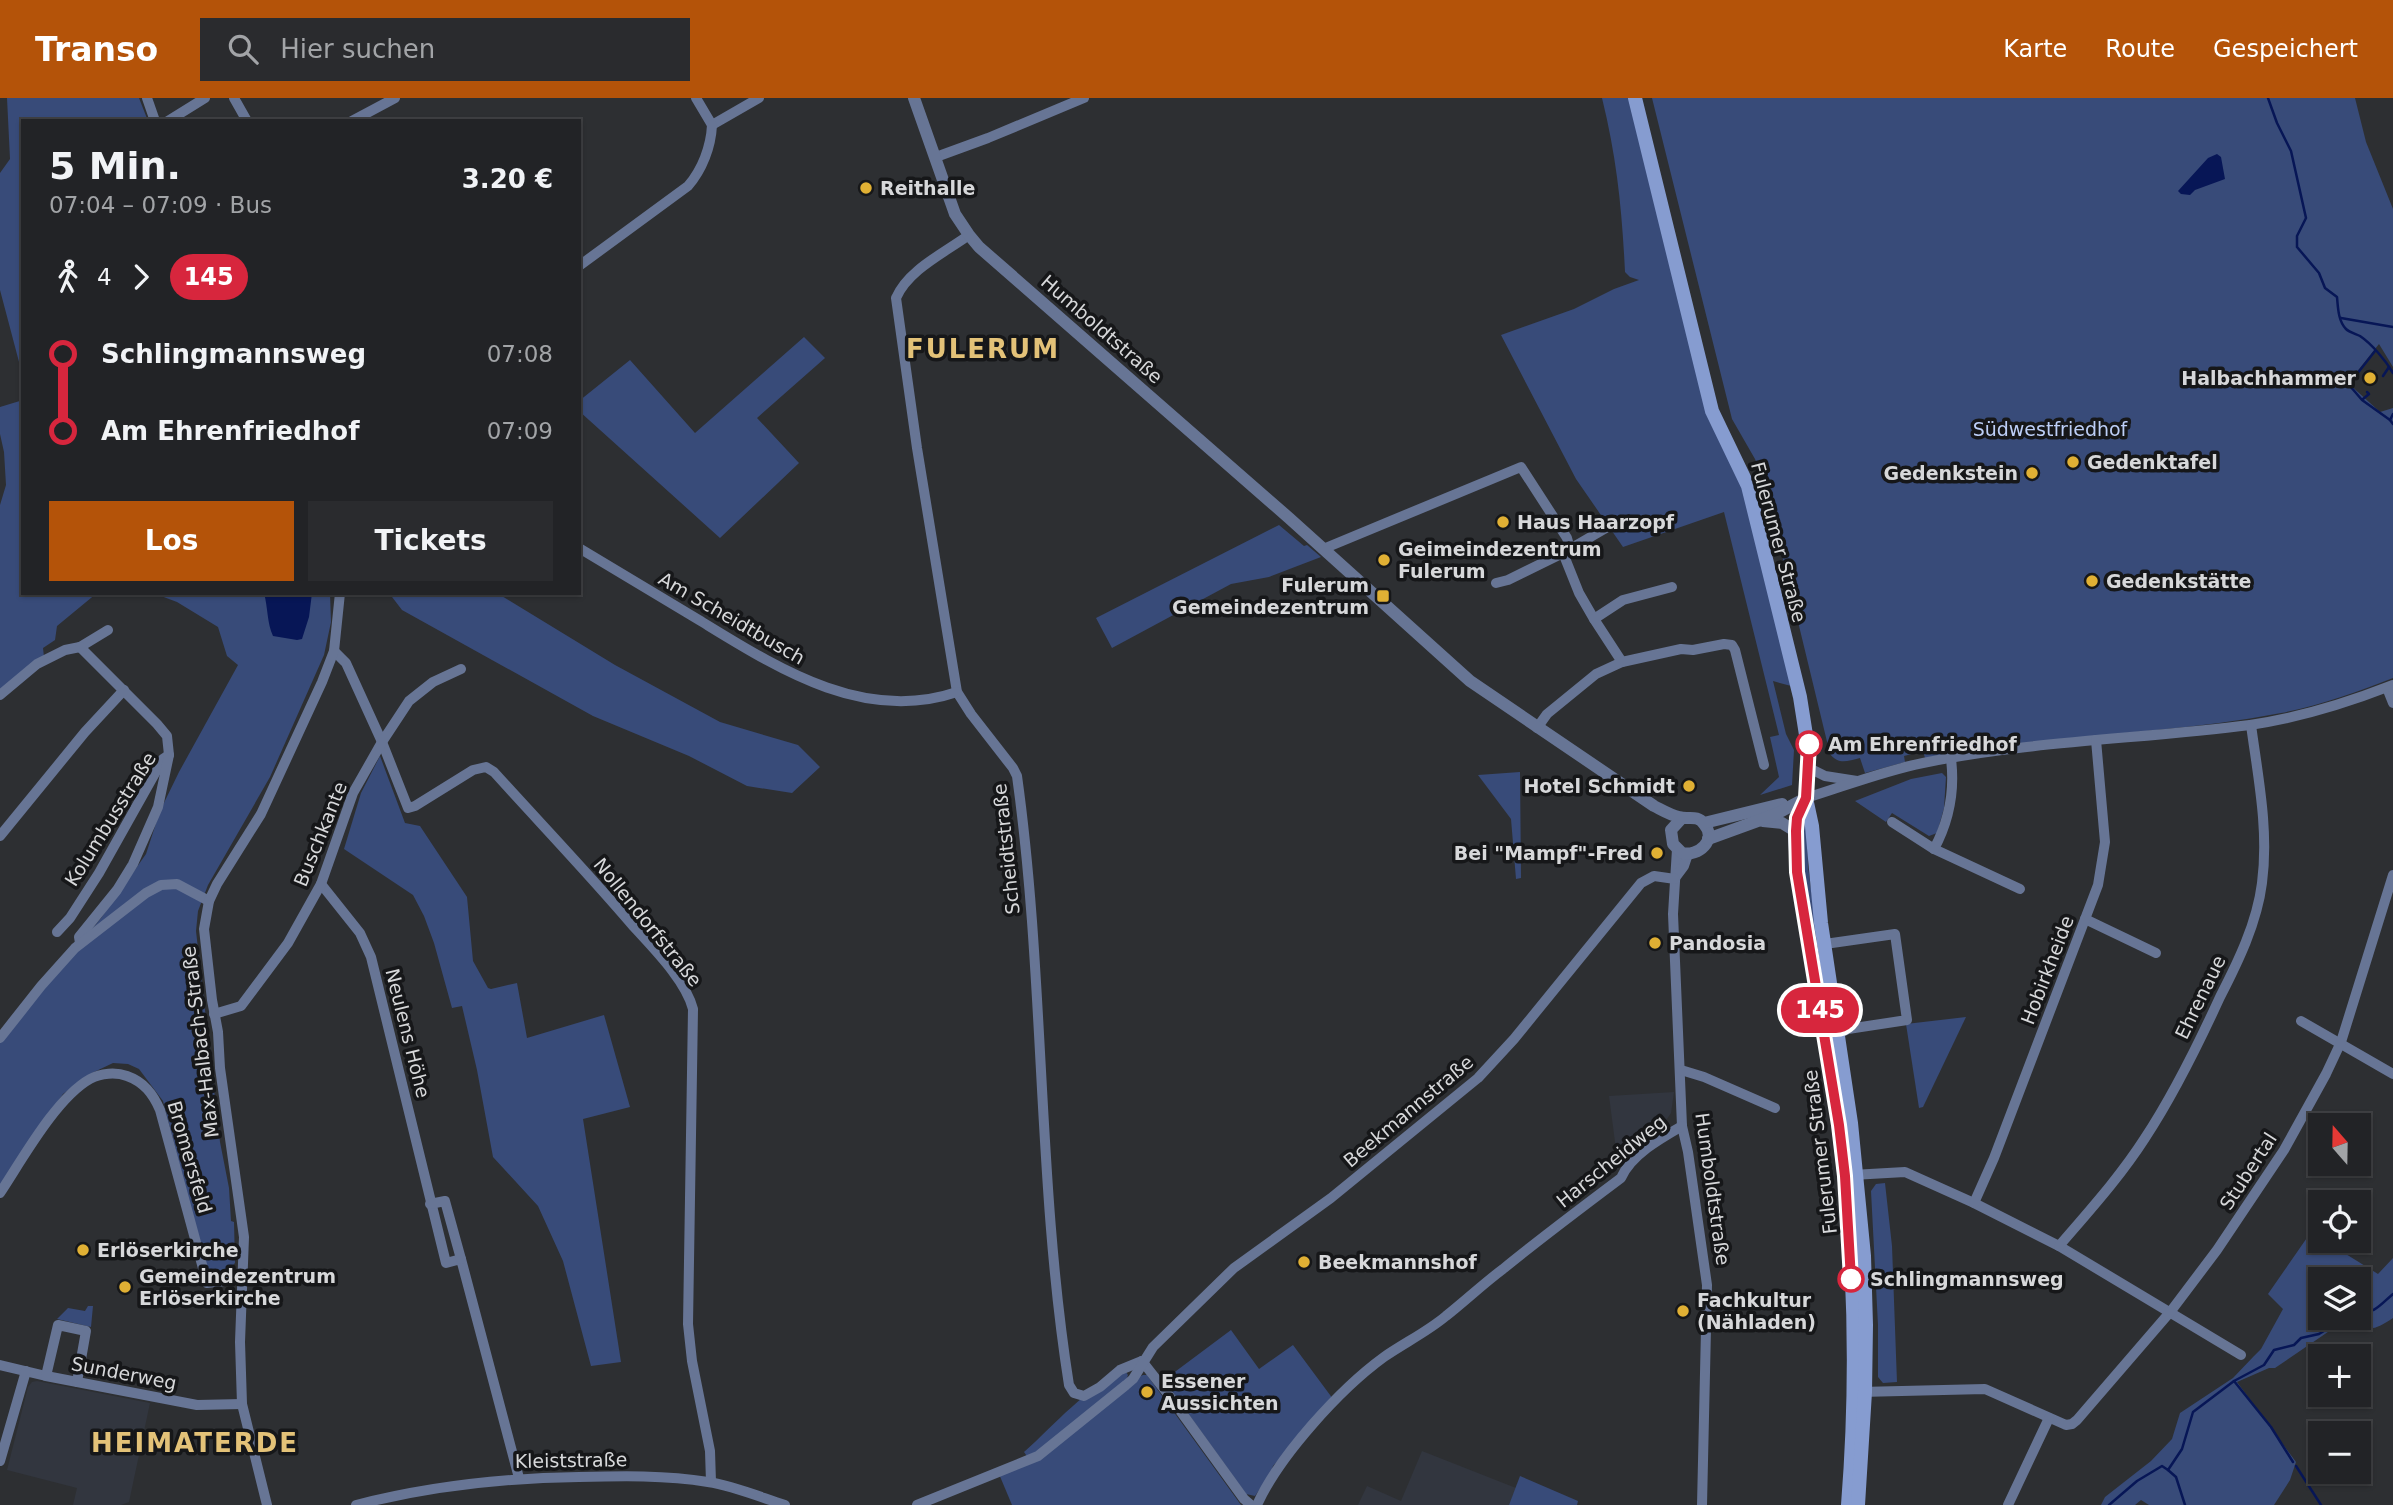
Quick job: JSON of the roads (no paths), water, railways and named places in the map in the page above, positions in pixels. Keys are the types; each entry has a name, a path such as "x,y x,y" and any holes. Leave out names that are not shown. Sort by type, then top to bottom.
{"main road":[{"name":"Fulerumer Straße","path":"1635,98 1712,411 1748,486 1800,697 1808,738 1806,798 1812,826 1815,874 1838,1032 1851,1175"},
{"name":"Fulerumer Straße","path":"1806,798 1797,818 1797,872 1864,1256 1866,1325 1848,1505"},
{"name":"Fulerumer Straße","path":"1858,1505 1859,1392"}],"street":[{"path":"147,98 154,119"},
{"path":"171,119 205,98"},
{"path":"234,98 246,119"},
{"path":"356,119 395,98"},
{"path":"581,265 688,186 696,177 710,142 712,125 696,98"},
{"path":"712,125 759,98"},
{"name":"Humboldtstraße","path":"914,98 955,214 969,235 1027,289 1470,681 1654,806 1681,819 1689,817 1704,823"},
{"path":"936,157 1084,98"},
{"name":"Scheidtstraße","path":"969,235 913,275 901,287 896,298 915,436 957,692 1017,776 1029,883 1052,1238 1069,1385 1074,1393 1084,1396 1120,1370 1142,1361"},
{"path":"1323,549 1521,467 1567,538 1567,551 1579,593 1622,662"},
{"path":"1496,583 1508,580 1567,551 1606,528"},
{"name":"Am Scheidtbusch","path":"581,549 755,654 812,683 845,694 888,700 940,698 957,692"},
{"path":"1594,619 1623,600 1672,587"},
{"name":"Max-Halbach-Straße","path":"267,1505 242,1404 240,1342 244,1237 219,1068 218,1032 204,929 209,901 225,868 261,814 334,651 339,596"},
{"path":"0,695 37,664 65,650 80,647 108,630"},
{"path":"1537,728 1547,714 1596,674 1622,662 1681,649 1732,645 1764,765"},
{"path":"80,647 167,736 169,754"},
{"name":"Nollendorfstraße","path":"334,651 346,663 408,808 473,771 486,767 494,772 606,894 689,996 693,1009 688,1324 692,1361 710,1451 711,1482"},
{"name":"Buschkante","path":"214,1014 241,1006 288,943 321,884 353,793 409,701 421,690 461,669"},
{"path":"1682,852 1697,853 1704,847 1708,831 1704,823 1806,798 1902,768 2096,740 2251,724 2346,702 2390,686 2393,703"},
{"path":"0,836 85,732 124,690"},
{"name":"Ehrenaue","path":"2059,1246 2113,1183 2146,1137 2187,1064 2244,945 2258,904 2264,866 2262,809 2251,724"},
{"name":"Hobirkheide","path":"1974,1203 1994,1158 2098,885 2105,842 2096,740"},
{"name":"Kolumbusstraße","path":"78,946 84,929 117,890 140,851 158,807 169,754"},
{"name":"Kolumbusstraße","path":"57,932 70,918 99,873 163,760 169,754"},
{"path":"1934,849 1944,831 1949,814 1951,759"},
{"path":"1809,768 1825,776 1861,782"},
{"path":"1708,839 1759,820 1806,798"},
{"name":"Humboldtstraße","path":"1654,806 1682,852 1675,879 1673,914 1682,1126 1693,1179 1707,1285 1702,1505"},
{"path":"1671,830 1681,819"},
{"path":"1759,820 1782,823 1796,831"},
{"path":"1892,821 1934,849 2020,889"},
{"name":"Stubertal","path":"1859,1392 1985,1389 2066,1424 2077,1420 2171,1311 2217,1250 2284,1150 2341,1042 2393,875"},
{"name":"Beekmannstraße","path":"917,1505 1038,1456 1055,1444 1126,1385 1153,1347 1234,1268 1331,1198 1478,1078 1514,1040 1641,883 1654,876 1675,879"},
{"name":"Kolumbusstraße","path":"0,1038 41,986 78,946 131,903 161,885 177,884 209,901"},
{"name":"Neulens Höhe","path":"321,884 359,933 371,957 446,1263 461,1259"},
{"path":"2085,919 2156,953"},
{"path":"1808,937 1825,944 1895,934 1907,1020 1849,1028 1838,1032 1826,1042"},
{"path":"2301,1021 2393,1073"},
{"path":"1681,1070 1704,1077 1775,1108"},
{"name":"Bromersfeld","path":"0,1193 46,1125 78,1087 93,1077 123,1075 145,1086 154,1096 160,1110 207,1283 242,1279"},
{"name":"Harscheidweg","path":"1254,1505 1283,1462 1324,1412 1359,1376 1444,1318 1502,1269 1621,1178 1625,1168 1661,1138 1682,1126"},
{"path":"1851,1175 1905,1171 2059,1246 2241,1355"},
{"path":"430,1204 445,1201 519,1478"},
{"path":"46,1376 58,1325 86,1331 78,1382"},
{"path":"1142,1361 1244,1499 1254,1505"},
{"name":"Sunderweg","path":"0,1365 197,1405 242,1404"},
{"path":"0,1461 26,1371"},
{"path":"2008,1505 2049,1418"},
{"name":"Kleiststraße","path":"356,1505 430,1488 519,1478 646,1476 711,1482 785,1505"}],"waterway":[{"path":"2268,98 2291,151 2306,218 2297,236 2297,247 2319,273 2325,288 2337,297 2343,326 2369,343 2393,373"},
{"path":"2341,318 2393,327"},
{"path":"2375,351 2350,386 2362,400 2390,420"},
{"path":"2383,376 2389,367"},
{"path":"2363,399 2369,394 2367,392"},
{"path":"2393,414 2390,420 2393,424"},
{"path":"2371,1311 2393,1294"},
{"path":"2109,1505 2137,1481 2162,1466 2168,1470 2182,1449 2193,1412 2234,1381 2264,1365 2274,1350 2294,1345 2301,1338 2326,1330"},
{"path":"2234,1381 2271,1427 2293,1462"},
{"path":"2296,1466 2321,1505"},
{"path":"2168,1470 2176,1477 2185,1505"}],"place":[{"name":"Reithalle","path":"866,188"},
{"name":"Halbachhammer","path":"2370,378"},
{"name":"Gedenktafel","path":"2073,462"},
{"name":"Gedenkstein","path":"2032,473"},
{"name":"Haus Haarzopf","path":"1503,522"},
{"name":"Geimeindezentrum Fulerum","path":"1384,560"},
{"name":"Gedenkstätte","path":"2092,581"},
{"name":"Fulerum Gemeindezentrum","path":"1383,596"},
{"name":"Am Ehrenfriedhof","path":"1809,744"},
{"name":"Hotel Schmidt","path":"1689,786"},
{"name":"Bei \"Mampf\"-Fred","path":"1657,853"},
{"name":"Pandosia","path":"1655,943"},
{"name":"Erlöserkirche","path":"83,1250"},
{"name":"Beekmannshof","path":"1304,1262"},
{"name":"Schlingmannsweg","path":"1851,1279"},
{"name":"Gemeindezentrum Erlöserkirche","path":"125,1287"},
{"name":"Fachkultur (Nähladen)","path":"1683,1311"},
{"name":"Essener Aussichten","path":"1147,1392"}],"district":[{"name":"FULERUM","path":"983,349"},
{"name":"HEIMATERDE","path":"195,1443"}],"park label":[{"name":"Südwestfriedhof","path":"2050,429"}]}
